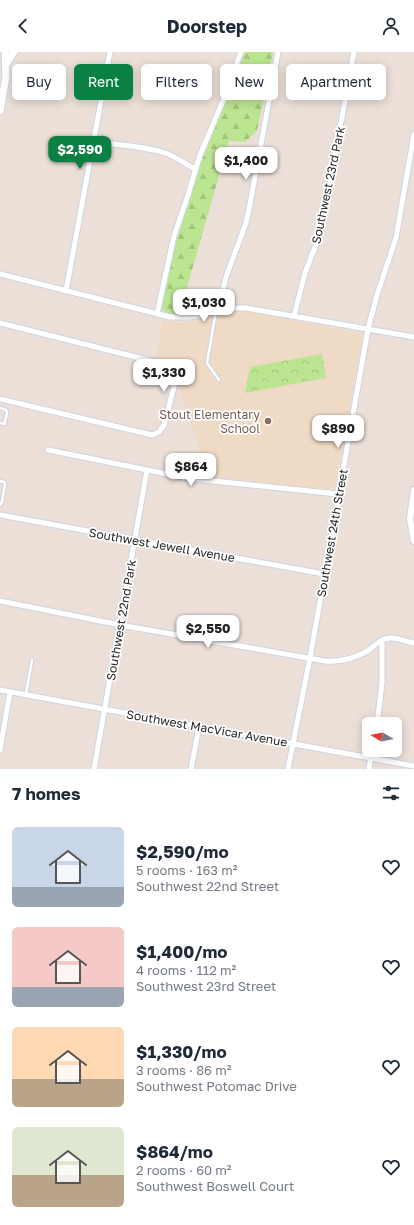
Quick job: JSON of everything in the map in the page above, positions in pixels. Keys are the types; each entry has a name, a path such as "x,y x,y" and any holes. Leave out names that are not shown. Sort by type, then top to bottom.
{"main road":[{"path":"0,110 6,77 6,52"},
{"path":"6,64 14,52"}],"street":[{"path":"66,291 110,52"},
{"path":"157,314 172,242 195,169 241,52"},
{"path":"222,308 222,293 226,277 246,223 278,52"},
{"name":"Southwest 23rd Park","path":"294,316 303,280 320,234 323,221 354,52"},
{"name":"Southwest 24th Street","path":"288,769 310,658 368,329 375,300 396,238 414,134"},
{"path":"94,142 162,152 195,169"},
{"path":"0,274 170,317 198,316 222,308 246,308 414,337"},
{"path":"0,323 163,364 170,370 174,377 175,383 164,425 159,432 152,434 0,399"},
{"path":"48,450 194,479 338,494"},
{"name":"Southwest 22nd Park","path":"94,769 147,470"},
{"path":"414,490 410,519 414,541"},
{"name":"Southwest Jewell Avenue","path":"0,515 324,574"},
{"path":"0,601 120,625 325,661 340,661 355,656 368,650 382,640 392,637 414,643"},
{"path":"378,717 382,683 382,640"},
{"name":"Southwest MacVicar Avenue","path":"0,690 414,766"},
{"path":"0,750 10,692"},
{"path":"191,769 199,727"},
{"path":"369,769 371,759"}],"lane":[{"path":"216,310 207,363 219,380"},
{"path":"0,408 8,412 4,424 0,423"},
{"path":"0,481 4,482 5,484 2,502 0,505"},
{"path":"25,695 32,660"}],"shaded area":[{"name":"Stout Elementary School","path":"249,312 361,333 362,337 335,487 328,489 213,477 201,452 175,374 164,362 156,360 163,320 180,323 197,321 224,313"}],"green space":[{"path":"244,52 273,52 271,64 240,64"},
{"path":"226,100 263,100 257,131 245,142 229,141 179,315 169,313 161,308 174,250 197,173"},
{"path":"322,354 326,378 245,393 250,367"}],"place":[{"name":"Stout Elementary School","path":"268,421"}]}
